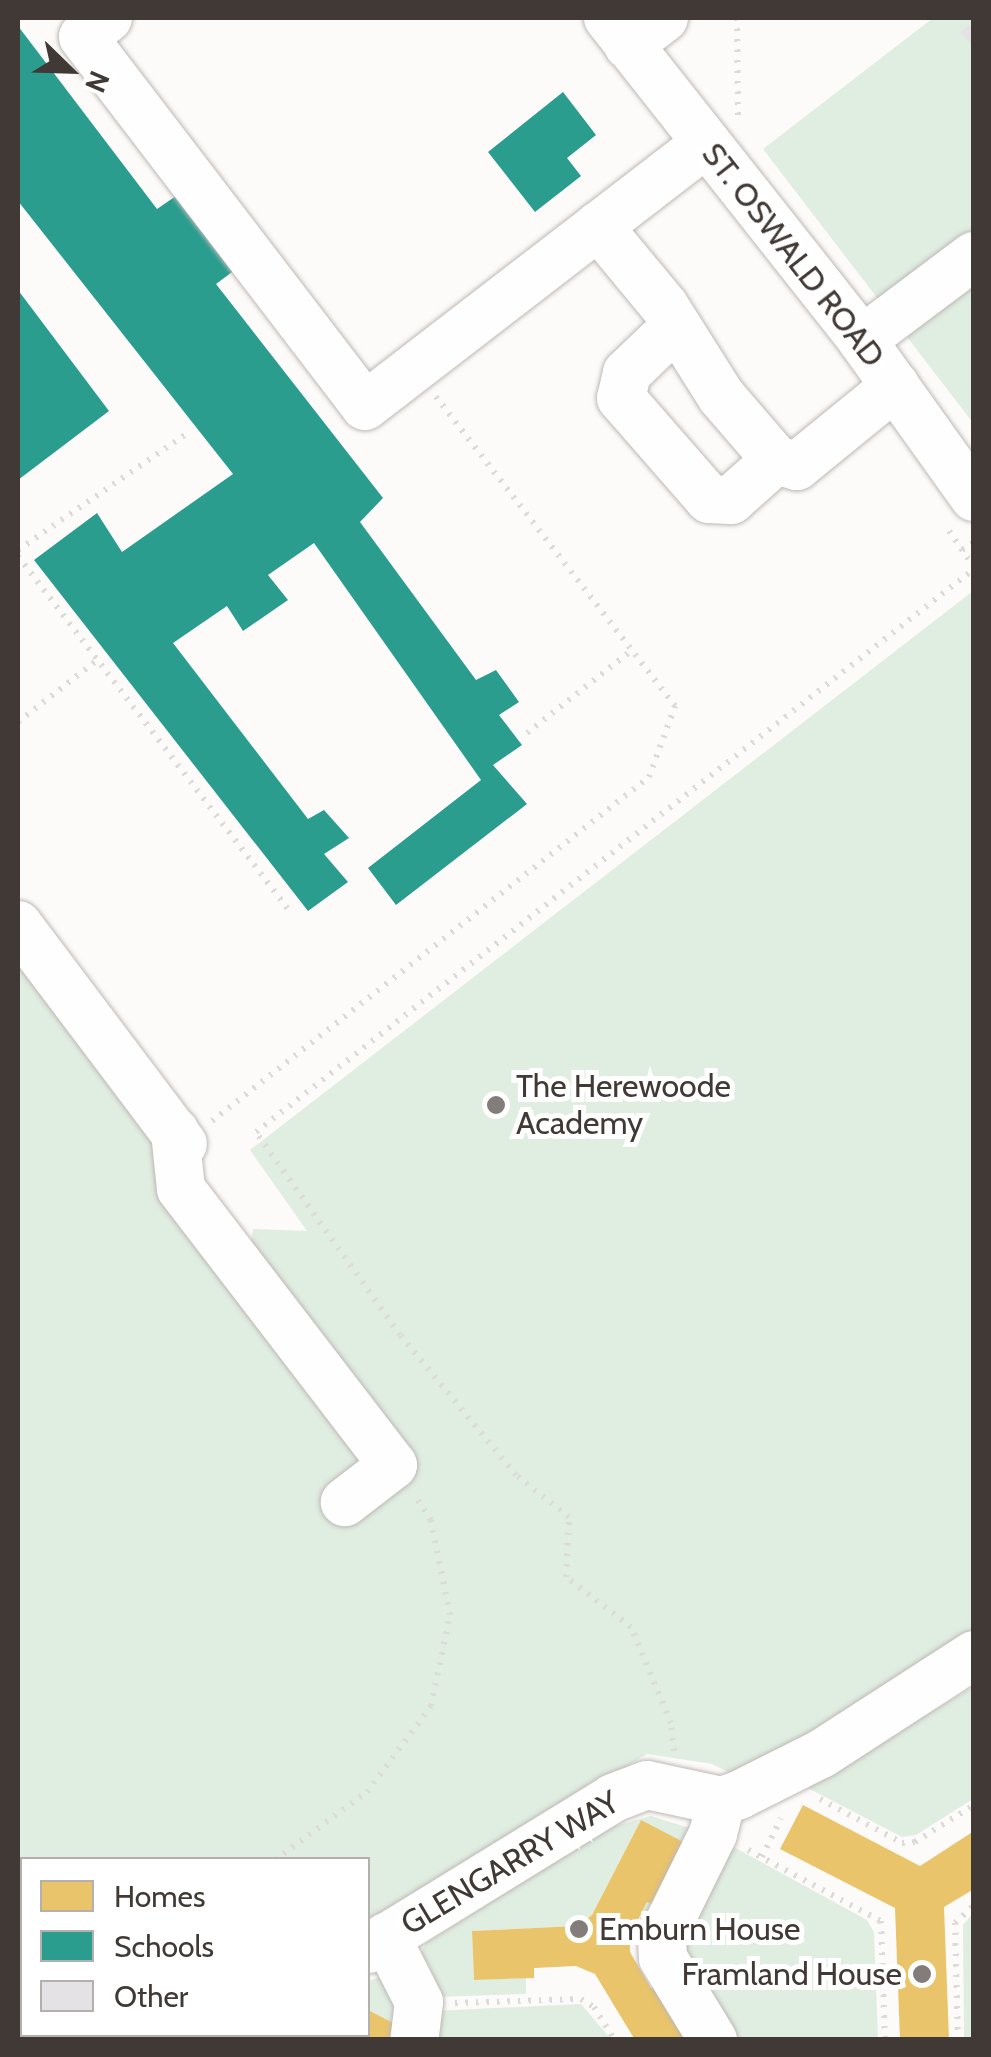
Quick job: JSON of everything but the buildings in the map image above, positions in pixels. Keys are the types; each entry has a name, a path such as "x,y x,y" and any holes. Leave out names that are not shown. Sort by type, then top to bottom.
{"street":[{"path":"108,18 83,37 365,406 706,143"},
{"name":"ST. OSWALD ROAD","path":"633,27 706,143 862,340 974,497"},
{"path":"598,226 676,326 721,396 776,460 797,466 895,386"},
{"path":"862,340 974,256"},
{"path":"676,326 627,374 621,398 709,499 731,500 776,460"},
{"path":"18,925 179,1138 182,1189 393,1465 345,1502"},
{"name":"GLENGARRY WAY","path":"377,1943 613,1798 648,1786 704,1807 821,1754 974,1655"},
{"path":"704,1807 662,1936 663,1958 713,2040"},
{"path":"377,1943 417,2022"}],"path":[{"path":"179,1138 649,777 675,706 414,369"},
{"path":"189,432 18,553 290,912"},
{"path":"962,550 974,542"},
{"path":"885,2040 881,1921 704,1807 630,1627 566,1577 570,1518 516,1475 400,1335 256,1132 974,568"},
{"path":"528,733 632,650"},
{"path":"18,722 97,660"},
{"path":"279,1857 367,1792 430,1706 450,1615 431,1520 393,1465"},
{"path":"811,1794 902,1843 915,1842 974,1805"},
{"path":"958,2040 956,1923 974,1905"},
{"path":"417,2022 581,1999 594,2007 615,2040"}],"shaded area":[{"path":"933,18 973,18 973,423 763,149"},
{"path":"973,591 973,1628 929,1667 736,1776 712,1764 647,1754 370,1924 370,1857 20,1857 20,2037 103,2037 18,2039 18,945 251,1243 253,1229 307,1231 250,1150"},
{"path":"973,1687 973,1799 916,1835 902,1837 806,1787"},
{"path":"651,1816 696,1830 654,1941 630,1940 647,1902 641,1820 592,1915 577,1926 472,1931 474,1980 526,1978 526,1994 435,1997 418,1957 426,1943 611,1827"},
{"path":"723,1841 867,1920 874,1932 878,2039 724,2039 679,1940"},
{"path":"973,1913 973,2039 964,2039 963,1925"},
{"path":"389,1974 400,2027 370,2011 370,1980"},
{"path":"581,2004 611,2039 429,2040 433,2011"}],"place":[{"name":"The Herewoode Academy","path":"496,1105"},
{"name":"Emburn House","path":"579,1929"},
{"name":"Framland House","path":"922,1974"}]}
